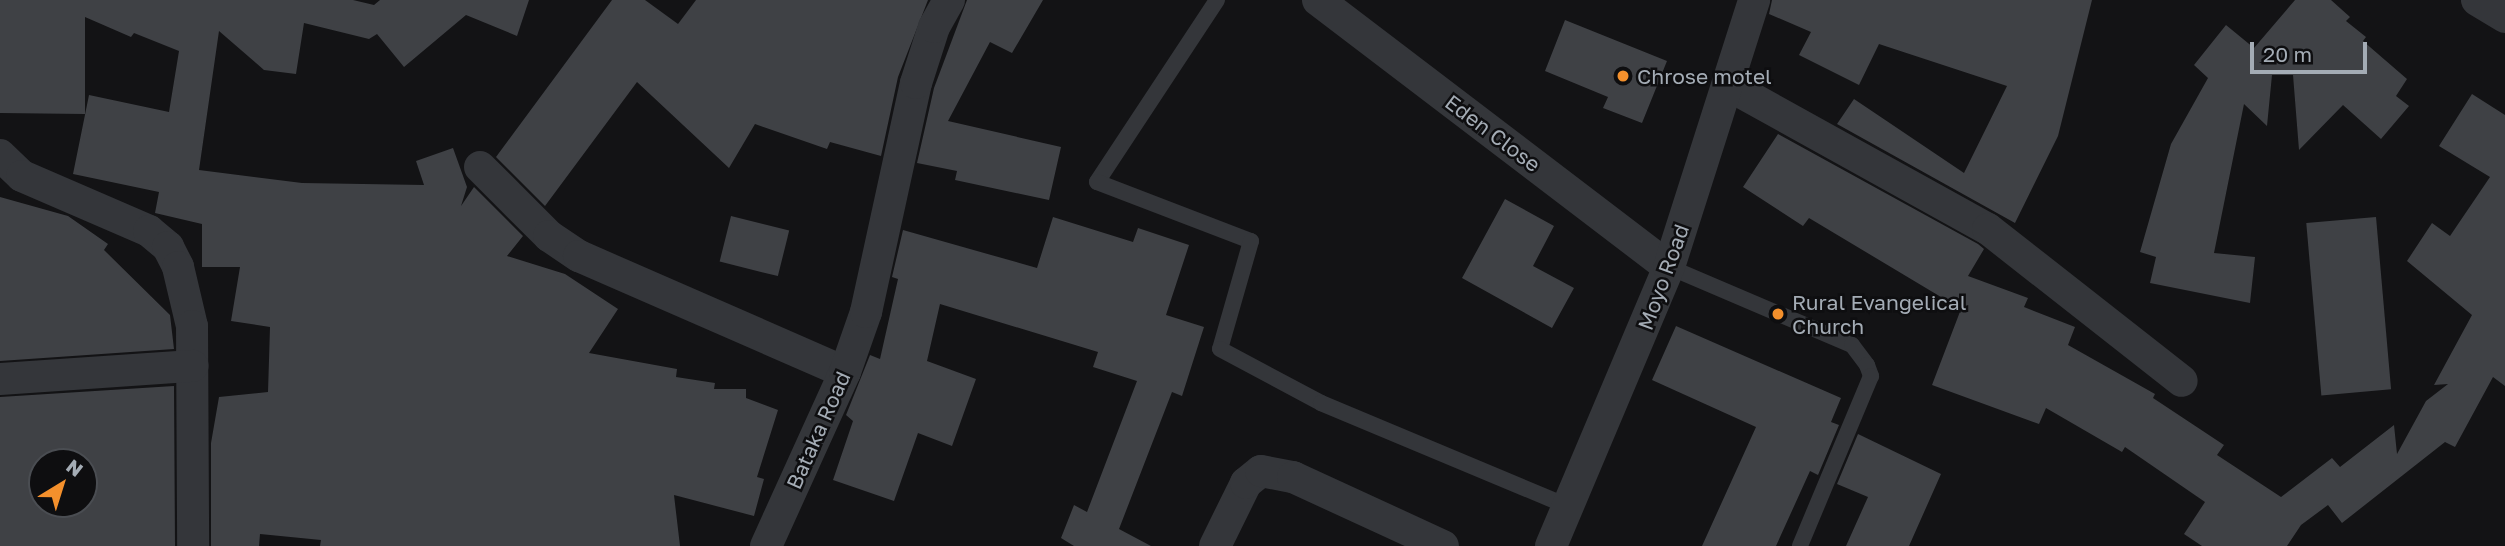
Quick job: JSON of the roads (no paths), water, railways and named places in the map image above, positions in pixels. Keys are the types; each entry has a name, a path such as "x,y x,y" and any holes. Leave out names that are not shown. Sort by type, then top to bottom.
{"street":[{"name":"Bataka Road","path":"766,546 845,372 866,312 916,83 934,27 949,0"},
{"name":"Eden Close","path":"1318,0 1669,267"},
{"name":"Moyo Road","path":"1551,546 1570,507 1669,267 1754,0"},
{"path":"2477,0 2505,17"},
{"path":"1728,85 1988,229 2182,381"},
{"path":"0,155 22,176 124,218 168,247 178,267 192,326 193,546"},
{"path":"480,167 549,236 579,256 845,372"},
{"path":"0,379 193,366"},
{"path":"1215,546 1246,483 1261,471 1293,477 1443,546"}],"lane":[{"path":"1217,0 1097,182 1251,241 1220,349 1321,403 1570,507"},
{"path":"1669,267 1852,345 1867,365 1871,376 1800,546"}],"place":[{"name":"Chrose motel","path":"1623,76"},
{"name":"Rural Evangelical Church","path":"1778,314"}]}
